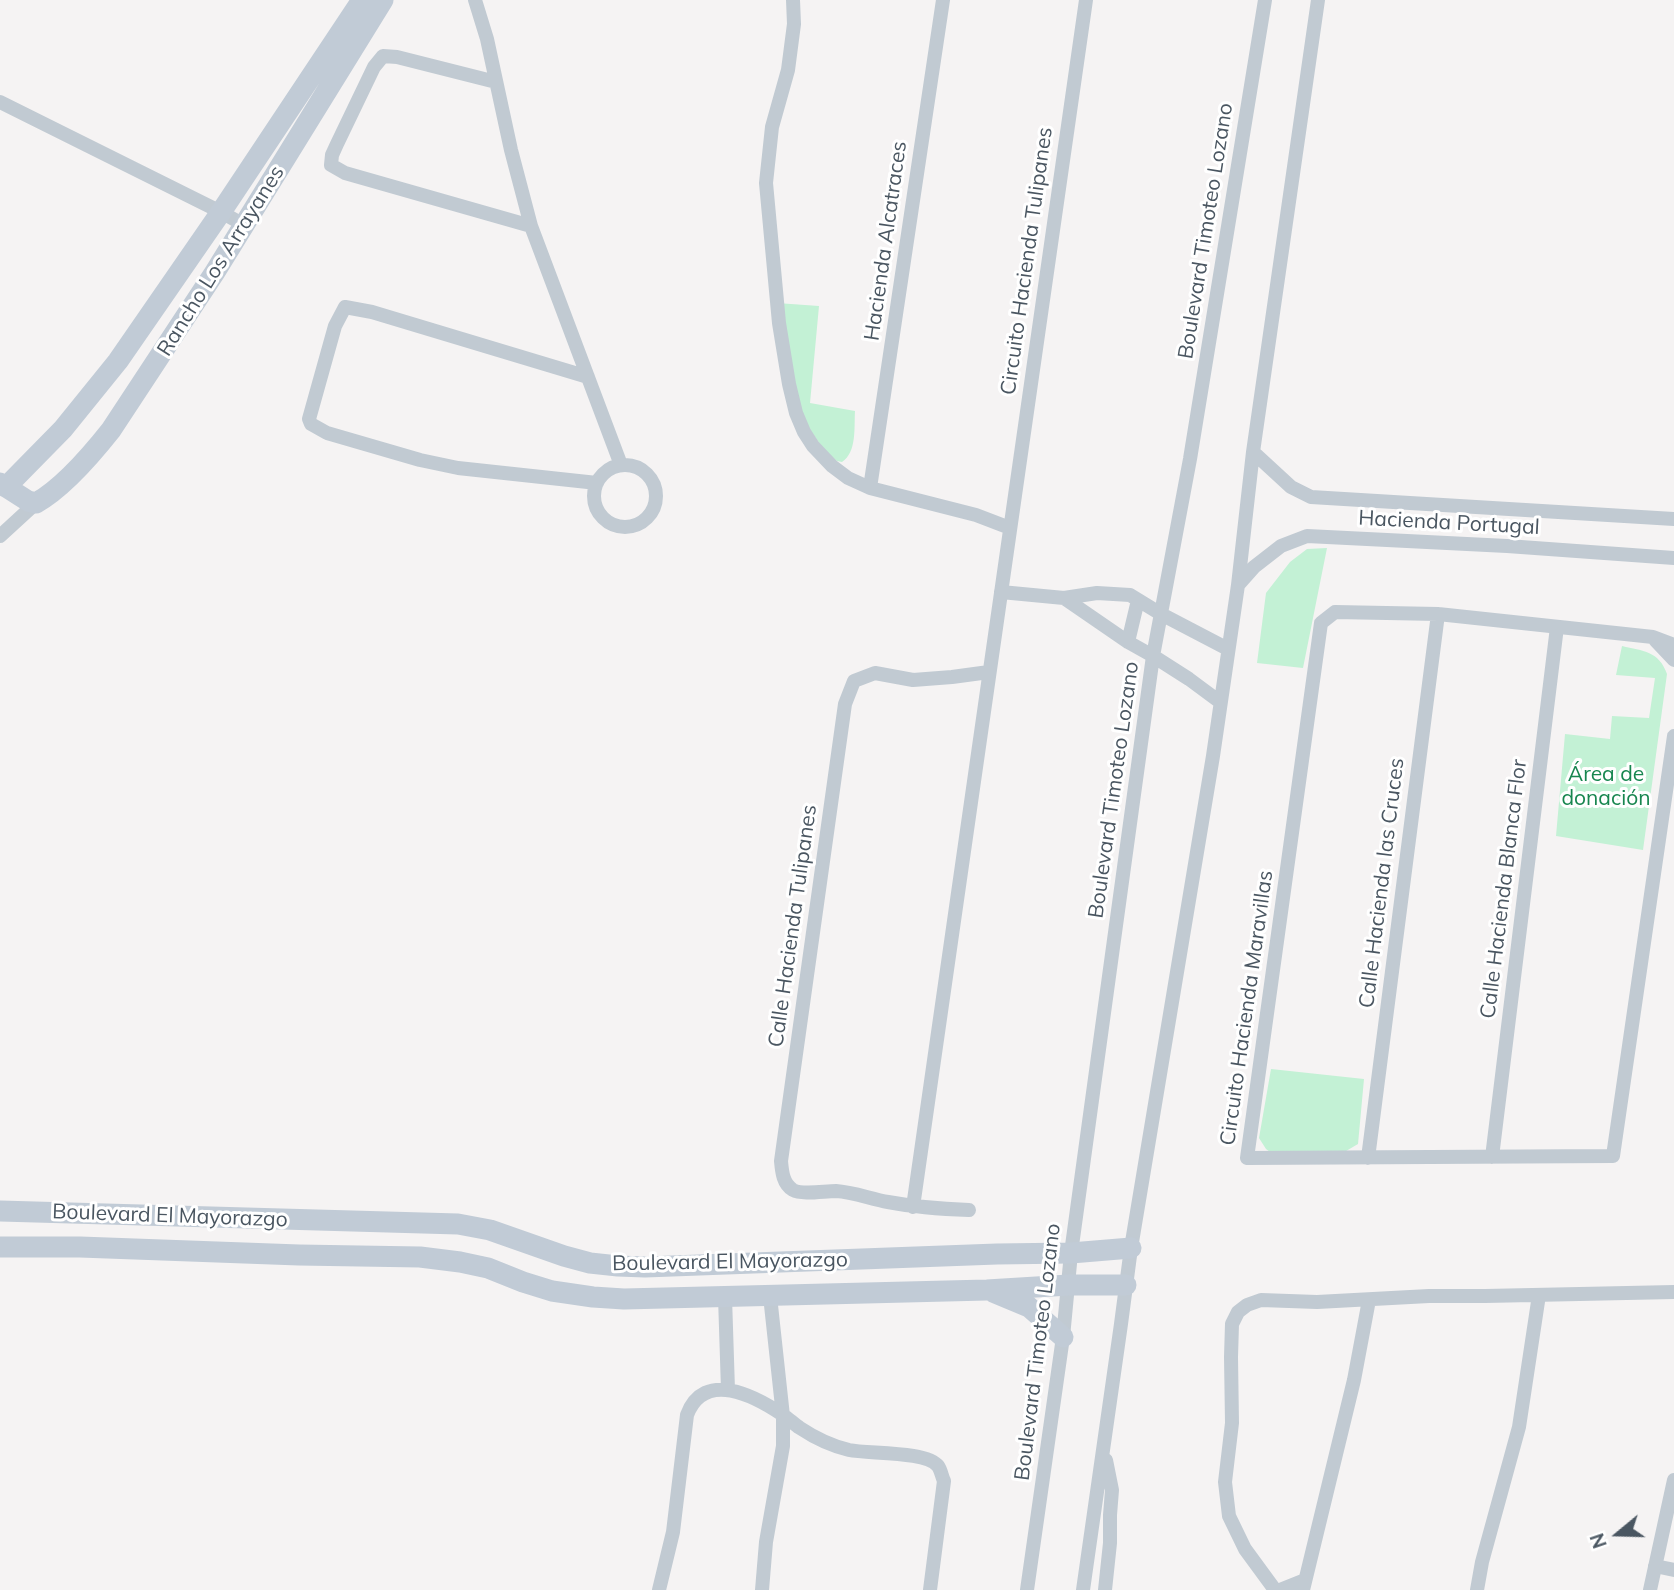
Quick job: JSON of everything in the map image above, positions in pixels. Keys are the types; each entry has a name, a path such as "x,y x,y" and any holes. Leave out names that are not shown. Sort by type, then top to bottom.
{"street":[{"name":"Rancho Los Arrayanes","path":"2,488 63,429 118,361 362,0"},
{"name":"Rancho Los Arrayanes","path":"36,503 78,468 111,430 244,225 383,0"},
{"path":"475,0 487,39 531,226 621,465"},
{"path":"793,0 794,24 788,69 772,127 766,183 779,323 796,413 813,446 848,478 870,488 976,515 1010,528"},
{"name":"Hacienda Alcatraces","path":"870,488 943,0"},
{"name":"Circuito Hacienda Tulipanes","path":"1001,592 1086,0"},
{"name":"Boulevard Timoteo Lozano","path":"1027,1590 1153,656 1190,459 1265,0"},
{"path":"1083,1590 1131,1248 1213,756 1238,585 1253,452 1318,0"},
{"path":"496,82 397,57 383,56 374,67 337,144 331,165 345,173 531,226"},
{"path":"0,102 244,225"},
{"path":"588,377 372,312 345,307 335,326 309,419 311,424 327,433 420,460 458,468 597,483"},
{"name":"Hacienda Portugal","path":"1253,452 1291,487 1311,498 1674,519"},
{"path":"621,465 640,469 653,483 655,492 652,511 639,524 629,527 620,527 603,519 594,502 597,483 607,471 621,465"},
{"path":"2,488 36,503"},
{"path":"0,536 36,503"},
{"name":"Hacienda Portugal","path":"1238,585 1254,567 1281,546 1307,536 1674,558"},
{"path":"913,1207 1001,592 1064,598 1080,594 1130,595 1228,649"},
{"path":"1064,598 1220,702"},
{"path":"1128,642 1138,600"},
{"name":"Circuito Hacienda Maravillas","path":"1674,645 1653,637 1438,614 1335,612 1321,623 1247,1158 1613,1156 1674,736"},
{"name":"Calle Hacienda las Cruces","path":"1368,1158 1438,614"},
{"name":"Calle Hacienda Blanca Flor","path":"1492,1157 1557,627"},
{"path":"1653,637 1674,660"},
{"name":"Calle Hacienda Tulipanes","path":"969,1210 913,1207 843,1192 803,1193 793,1190 787,1184 782,1175 781,1161 845,704 854,681 875,673 913,680 989,672"},
{"name":"Boulevard El Mayorazgo","path":"0,1211 458,1224 490,1230 590,1263 645,1267 1071,1253 1131,1248"},
{"name":"Boulevard El Mayorazgo","path":"0,1247 419,1257 488,1268 552,1291 624,1299 1126,1285"},
{"path":"736,1264 757,1275 770,1296 783,1416 783,1446 766,1542 762,1590"},
{"path":"988,1290 1029,1307 1063,1337"},
{"path":"1369,1300 1354,1380 1304,1585 1277,1590 1245,1549 1229,1516 1225,1482 1232,1423 1232,1324 1238,1312 1247,1305 1261,1300 1317,1302 1429,1296 1674,1292"},
{"path":"1477,1590 1482,1562 1519,1427 1539,1295"},
{"path":"725,1297 728,1390"},
{"path":"659,1590 673,1532 687,1415 698,1397 708,1392 728,1390 751,1397 824,1441 849,1450 915,1456 938,1466 944,1481 930,1590"},
{"path":"1103,1451 1112,1490 1105,1590"},
{"path":"1650,1590 1674,1480"},
{"path":"1655,1566 1674,1570"}],"green space":[{"path":"777,303 819,306 810,403 855,411 852,446 847,458 842,462 826,453 804,421"},
{"path":"1327,548 1303,668 1257,663 1266,593 1290,562 1307,549"},
{"name":"Área de donación","path":"1622,646 1655,656 1667,674 1643,850 1556,836 1565,734 1610,739 1612,716 1649,718 1655,678 1616,675"},
{"path":"1271,1069 1364,1079 1358,1144 1341,1154 1270,1152 1266,1149 1259,1138"}]}
